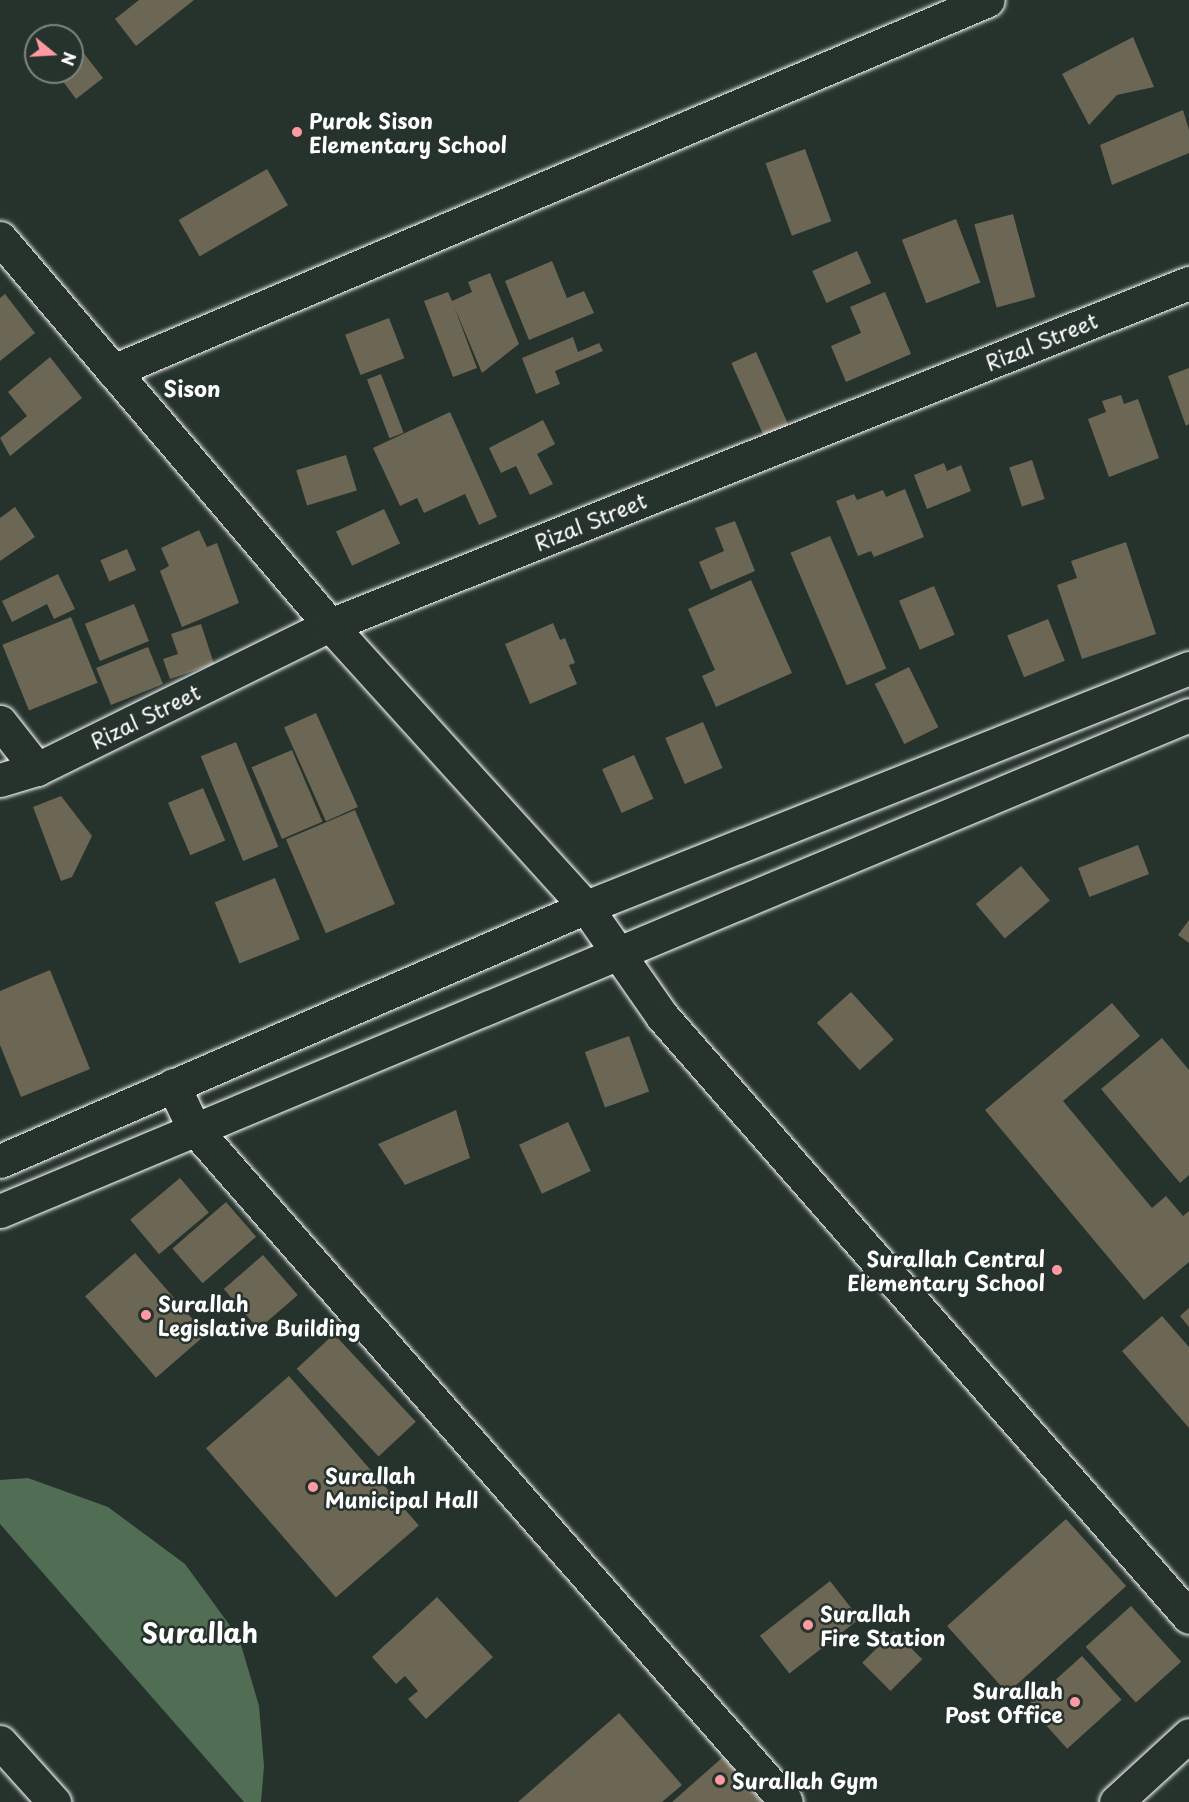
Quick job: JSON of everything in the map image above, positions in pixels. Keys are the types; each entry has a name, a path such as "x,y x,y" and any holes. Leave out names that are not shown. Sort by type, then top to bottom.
{"main road":[{"path":"113,371 988,0"},
{"path":"0,238 330,625 586,907 662,1016 1189,1617"},
{"name":"Rizal Street","path":"0,780 37,769 330,625 1189,283"},
{"path":"0,1161 586,907 1189,668"},
{"path":"1081,711 1096,753"},
{"path":"0,1211 194,1127 619,956 1189,715"},
{"path":"0,722 37,769"},
{"path":"173,1085 194,1127 786,1802"},
{"path":"1116,1802 1189,1735"},
{"path":"0,1742 54,1802"}],"green space":[{"path":"28,1478 108,1507 185,1564 239,1638 259,1706 264,1766 261,1802 244,1802 0,1524 0,1480"}],"building":[{"path":"139,0 194,0 136,46 115,19"},
{"path":"1133,37 1154,87 1117,95 1089,125 1062,74"},
{"path":"84,54 103,78 76,99 65,84 84,84"},
{"path":"1183,110 1189,130 1189,153 1112,185 1100,145"},
{"path":"805,149 831,221 792,236 766,163"},
{"path":"267,169 288,205 200,256 179,220"},
{"path":"1013,214 1035,297 997,307 974,224"},
{"path":"956,219 980,282 926,303 902,240"},
{"path":"857,251 871,283 826,303 812,271"},
{"path":"552,261 567,298 584,291 594,313 529,340 505,281"},
{"path":"490,273 519,344 482,373 454,306 477,368 453,377 424,301 448,292 452,301 472,292 468,282"},
{"path":"885,292 911,354 846,382 831,346 861,333 850,307"},
{"path":"5,294 35,333 0,361 0,298"},
{"path":"389,318 404,358 361,375 345,335"},
{"path":"573,337 578,352 599,343 603,351 555,371 560,384 536,394 522,358"},
{"path":"756,352 790,428 765,439 731,363"},
{"path":"50,357 82,398 10,456 0,438 27,416 8,392"},
{"path":"1189,368 1189,424 1186,426 1168,376"},
{"path":"381,374 404,433 390,438 367,379"},
{"path":"1121,395 1124,404 1138,399 1159,458 1109,477 1088,419 1106,412 1102,401"},
{"path":"450,412 497,517 479,525 465,494 424,513 417,498 400,506 373,448"},
{"path":"543,420 555,444 537,454 553,484 530,495 516,466 501,473 489,448"},
{"path":"346,455 357,490 307,506 296,470"},
{"path":"1032,460 1045,499 1022,506 1009,467"},
{"path":"944,463 947,471 961,465 971,491 927,509 914,475"},
{"path":"905,489 924,537 874,557 871,551 858,556 836,501 854,494 857,500 883,490 886,497"},
{"path":"15,507 35,537 0,561 0,518"},
{"path":"384,509 400,543 352,566 336,531"},
{"path":"735,521 755,571 711,590 699,562 724,551 715,528"},
{"path":"199,530 207,547 217,543 239,603 182,627 160,571 169,566 161,548"},
{"path":"830,536 886,669 847,685 790,553"},
{"path":"1126,542 1156,634 1082,659 1057,585 1077,578 1071,561"},
{"path":"127,549 136,570 109,582 100,560"},
{"path":"58,574 75,609 54,619 47,604 12,622 2,601"},
{"path":"751,580 792,673 716,707 702,676 715,670 688,609"},
{"path":"934,586 955,635 920,650 899,601"},
{"path":"134,604 149,641 100,661 85,624"},
{"path":"71,617 98,683 29,711 2,645"},
{"path":"1048,619 1065,661 1024,677 1007,635"},
{"path":"553,623 560,640 565,638 575,663 569,665 577,684 530,704 505,644"},
{"path":"201,624 214,664 170,679 163,659 178,654 171,634"},
{"path":"148,647 163,684 111,705 96,668"},
{"path":"909,667 938,727 904,744 875,684"},
{"path":"316,713 358,807 326,821 284,727"},
{"path":"703,722 723,768 685,784 665,738"},
{"path":"236,742 278,847 243,861 201,756"},
{"path":"292,750 322,822 282,839 251,767"},
{"path":"634,755 654,799 622,813 602,769"},
{"path":"203,788 225,840 190,855 168,803"},
{"path":"61,796 92,836 72,877 61,881 33,807"},
{"path":"355,810 395,904 326,933 286,839"},
{"path":"1138,845 1149,874 1089,897 1078,868"},
{"path":"1021,866 1050,900 1005,938 976,904"},
{"path":"275,878 300,939 239,964 215,902"},
{"path":"1189,920 1189,943 1178,935"},
{"path":"50,970 90,1069 21,1097 0,1045 0,991"},
{"path":"851,992 894,1040 860,1070 817,1023"},
{"path":"1112,1003 1140,1036 1063,1101 1152,1208 1166,1196 1183,1216 1189,1211 1189,1262 1144,1300 985,1110"},
{"path":"629,1036 649,1091 605,1108 585,1052"},
{"path":"1162,1038 1189,1070 1189,1175 1180,1183 1101,1089"},
{"path":"456,1110 470,1158 405,1185 378,1144"},
{"path":"568,1122 591,1171 542,1194 519,1145"},
{"path":"180,1178 209,1212 159,1254 130,1220"},
{"path":"226,1202 256,1237 203,1283 172,1249"},
{"name":"Surallah Legislative Building","path":"135,1253 206,1335 156,1378 85,1296"},
{"path":"263,1255 298,1295 259,1329 224,1289"},
{"path":"1189,1308 1189,1327 1180,1316"},
{"path":"1162,1316 1189,1347 1189,1428 1122,1351"},
{"path":"334,1334 416,1422 379,1457 297,1369"},
{"name":"Surallah Municipal Hall","path":"289,1376 419,1525 336,1598 206,1448"},
{"path":"1066,1519 1126,1586 1007,1693 947,1626"},
{"path":"830,1581 860,1619 789,1674 760,1636"},
{"path":"437,1597 493,1657 426,1719 408,1699 418,1691 405,1676 396,1684 372,1657"},
{"path":"1131,1606 1181,1662 1136,1703 1086,1647"},
{"path":"894,1631 922,1659 890,1691 862,1663"},
{"path":"1082,1656 1121,1700 1067,1749 1028,1705"},
{"path":"619,1713 682,1785 662,1802 518,1802"},
{"name":"Surallah Gym","path":"723,1757 762,1802 672,1802"}],"place":[{"name":"Purok Sison Elementary School","path":"297,132"},
{"name":"Surallah Central Elementary School","path":"1057,1270"},
{"name":"Surallah Legislative Building","path":"146,1315"},
{"name":"Surallah Municipal Hall","path":"313,1487"},
{"name":"Surallah Fire Station","path":"808,1625"},
{"name":"Surallah Post Office","path":"1075,1702"},
{"name":"Surallah Gym","path":"720,1780"}],"district":[{"name":"Sison","path":"192,388"},
{"name":"Surallah","path":"200,1632"}]}
